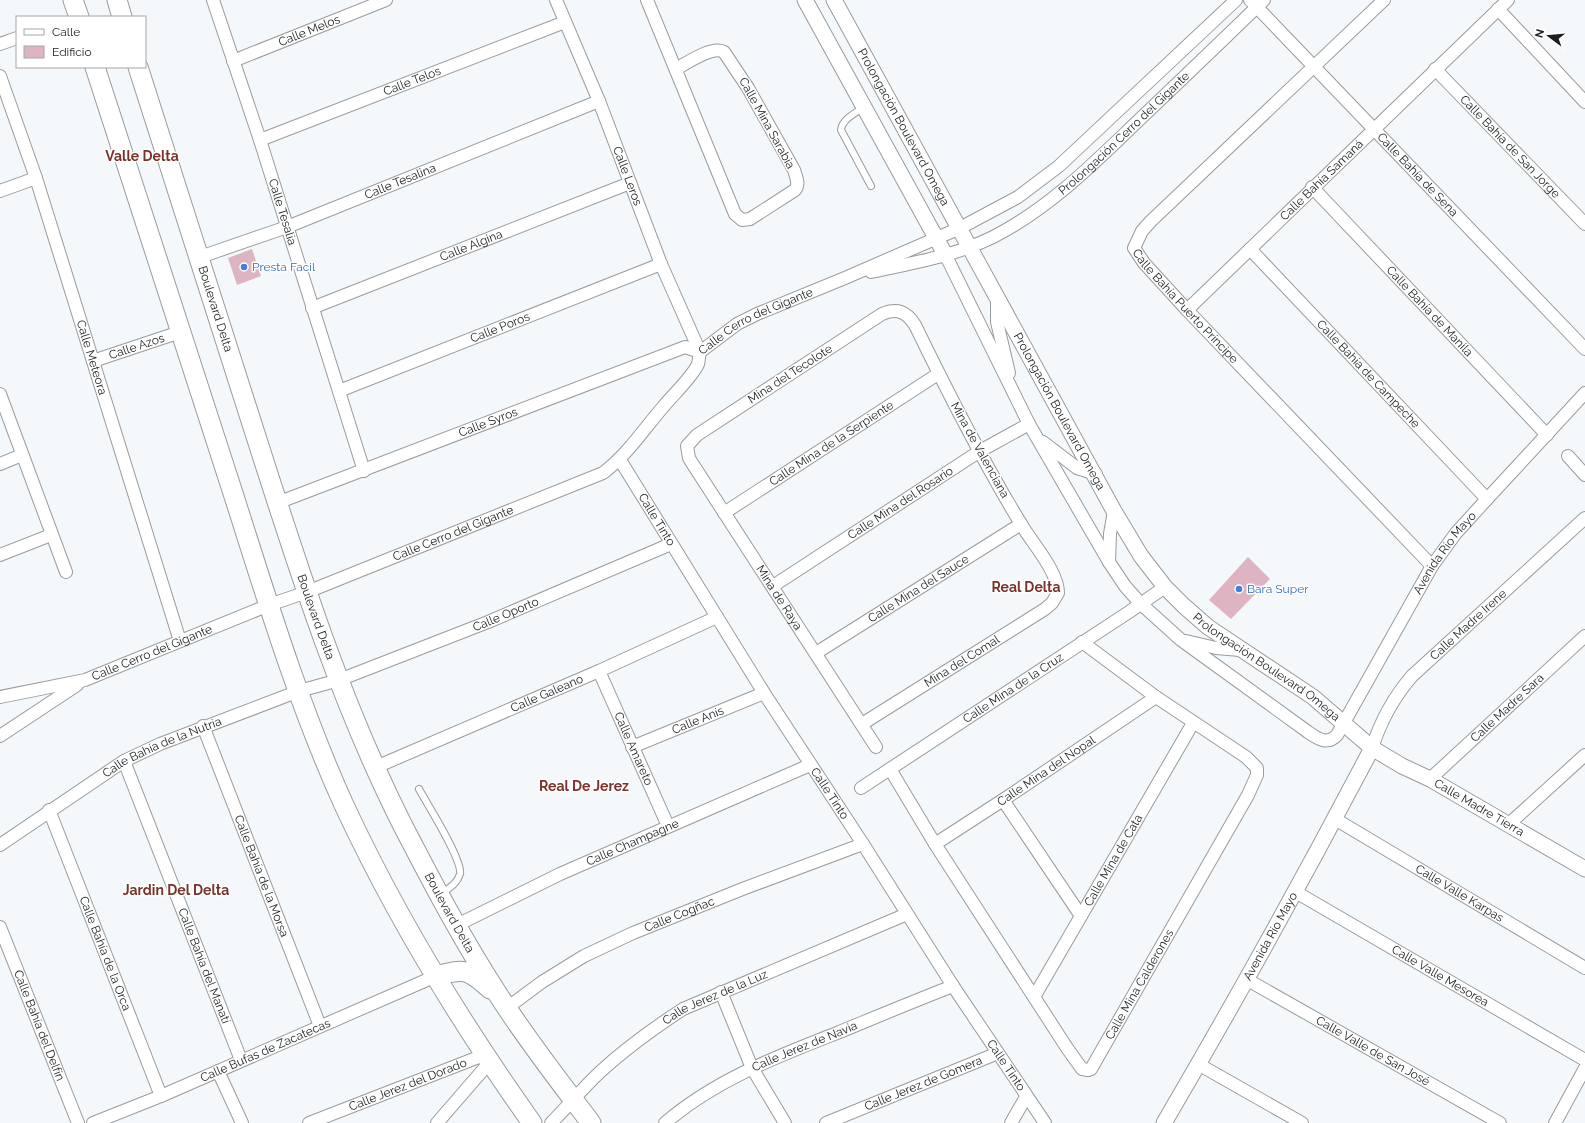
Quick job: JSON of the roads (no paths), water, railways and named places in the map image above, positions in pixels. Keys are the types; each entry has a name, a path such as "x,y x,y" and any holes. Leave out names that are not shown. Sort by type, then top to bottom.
{"main road":[{"path":"73,0 78,16"},
{"path":"116,0 122,16"},
{"path":"95,68 269,605 321,749 370,858 436,976 486,1059 532,1123"},
{"name":"Boulevard Delta","path":"138,68 308,592 339,680 376,767 402,822 440,895 503,1002 536,1051 591,1123"},
{"path":"436,976 458,970 466,971 474,975 503,1002"}],"street":[{"name":"Calle Tesalia","path":"213,0 260,140 364,471"},
{"name":"Calle Melos","path":"233,61 386,0"},
{"name":"Calle Leros","path":"556,0 599,101 661,264 700,352"},
{"name":"Calle Mina Sarabia","path":"647,0 732,208 739,218 742,220 750,219 798,187 794,170 748,88 724,52 721,50 711,51 676,69"},
{"name":"Prolongación Boulevard Omega","path":"834,0 997,298 1096,474 1114,511 1141,556 1164,586 1208,627 1240,650 1313,697 1340,729 1372,748"},
{"name":"Prolongación Cerro del Gigante","path":"960,228 1018,197 1059,166 1236,0"},
{"name":"Calle Bahía Puerto Príncipe","path":"1384,0 1151,222 1142,231 1134,248 1138,255 1187,310 1432,566"},
{"name":"Calle Bahía Samaná","path":"1187,310 1435,68 1508,0"},
{"name":"Prolongación Boulevard Omega","path":"808,1 864,108 946,256 1029,424 1109,562 1140,604 1181,640 1319,739 1329,741 1340,729"},
{"name":"Prolongación Cerro del Gigante","path":"970,247 992,237 1030,216 1068,186 1257,2"},
{"name":"Calle Bahía de Sena","path":"1257,2 1314,66 1585,349"},
{"path":"1498,9 1585,102"},
{"name":"Calle Telos","path":"260,140 565,22"},
{"path":"0,44 16,38"},
{"name":"Calle Bahía de San Jorge","path":"1435,68 1585,224"},
{"name":"Calle Meteora","path":"0,76 36,178 180,641"},
{"name":"Calle Tesalina","path":"200,257 287,227 599,101"},
{"path":"0,191 36,178"},
{"name":"Calle Algina","path":"312,308 630,183"},
{"name":"Calle Bahía de Manila","path":"1312,187 1547,434"},
{"name":"Calle Cerro del Gigante","path":"0,697 85,680 269,605 308,592 603,473 620,460 698,364 700,352 737,324 757,314 960,228"},
{"name":"Calle Cerro del Gigante","path":"845,278 946,256 970,247"},
{"name":"Calle Bahía de Campeche","path":"1250,249 1487,499"},
{"name":"Calle Poros","path":"339,391 661,264"},
{"path":"997,298 997,322 1011,388"},
{"name":"Mina de Valenciana","path":"898,310 910,318 938,374 980,451 1021,524 1056,579 1058,593"},
{"name":"Mina del Tecolote","path":"687,446 697,435 882,314 898,310"},
{"name":"Calle Azos","path":"93,361 180,332"},
{"name":"Calle Syros","path":"278,503 685,347 700,352"},
{"name":"Calle Mina de la Serpiente","path":"724,513 938,374"},
{"name":"Avenida Río Mayo","path":"1340,729 1432,566 1456,533 1585,393"},
{"path":"0,394 51,535 66,572"},
{"name":"Calle Mina del Rosario","path":"773,586 980,451 1029,424"},
{"path":"1037,437 1073,466 1084,472 1096,474"},
{"name":"Mina de Raya","path":"687,446 689,458 692,464 773,586 876,747"},
{"path":"0,464 22,455"},
{"path":"1568,456 1585,475"},
{"name":"Calle Tinto","path":"620,460 810,765 863,844 953,986 1026,1097 1045,1123"},
{"path":"1109,562 1110,534 1114,511"},
{"name":"Calle Madre Irene","path":"1372,748 1388,709 1399,691 1412,676 1585,518"},
{"name":"Calle Mina del Sauce","path":"816,653 1021,524"},
{"path":"0,555 51,535"},
{"name":"Calle Oporto","path":"339,680 488,622 671,544"},
{"name":"Calle Mina de la Cruz","path":"861,788 1140,604 1164,586"},
{"name":"Mina del Comal","path":"862,724 1045,609 1052,603 1058,593"},
{"name":"Calle Galeano","path":"376,767 599,672 718,617"},
{"name":"Calle Madre Sara","path":"1430,779 1585,636"},
{"path":"1181,640 1216,648 1240,650"},
{"name":"Calle Mina Calderones","path":"890,769 935,844 1076,1061 1085,1070 1091,1069 1244,802 1257,775 1257,768 1246,757 1156,698 1082,642"},
{"name":"Calle Amareto","path":"599,672 668,826"},
{"path":"0,736 63,693 85,680"},
{"name":"Calle Bahía de la Nutria","path":"0,845 49,810 124,761 203,726 299,691 339,680"},
{"name":"Calle Anís","path":"632,746 764,693"},
{"name":"Calle Mina del Nopal","path":"935,844 1004,800 1156,698"},
{"name":"Calle Mina de Cata","path":"1034,997 1193,723"},
{"name":"Calle Bahía de la Morsa","path":"203,726 320,1026"},
{"name":"Avenida Río Mayo","path":"1164,1123 1335,819 1372,748"},
{"name":"Calle Madre Tierra","path":"1372,748 1402,766 1430,779 1585,869"},
{"path":"1509,824 1585,755"},
{"name":"Calle Bahía del Manatí","path":"124,761 241,1060"},
{"name":"Calle Champagne","path":"457,925 560,874 810,765"},
{"path":"1004,800 1081,916"},
{"name":"Calle Bahía de la Orca","path":"49,810 161,1096"},
{"name":"Calle Valle Karpas","path":"1335,819 1585,968"},
{"name":"Calle Cogñac","path":"503,1002 542,982 598,949 745,888 863,844"},
{"name":"Calle Valle Mesorea","path":"1294,892 1585,1060"},
{"name":"Calle Jerez de la Luz","path":"551,1123 598,1073 625,1049 653,1028 684,1009 907,914"},
{"name":"Calle Bahía del Delfín","path":"0,927 78,1123"},
{"name":"Calle Bufas de Zacatecas","path":"93,1123 161,1096 436,976"},
{"name":"Calle Valle de San José","path":"1246,979 1500,1123"},
{"name":"Calle Jerez de Navia","path":"665,1123 680,1110 712,1088 752,1068 953,986"},
{"path":"722,992 752,1068 785,1123"},
{"name":"Calle Jerez de Gomera","path":"826,1123 998,1053"},
{"path":"437,1123 486,1059"},
{"name":"Calle Jerez del Dorado","path":"309,1123 486,1059"},
{"path":"1198,1064 1302,1123"},
{"path":"1555,1123 1585,1068"},
{"path":"218,1071 242,1123"},
{"path":"1011,1123 1026,1097"}],"lane":[{"path":"864,108 846,120 841,130 870,186"},
{"path":"419,789 458,859 460,872 456,883 440,895"}],"place":[{"name":"Presta Facil","path":"244,267"},
{"name":"Bara Super","path":"1239,589"}],"district":[{"name":"Valle Delta","path":"142,156"},
{"name":"Real Delta","path":"1026,587"},
{"name":"Real De Jerez","path":"584,786"},
{"name":"Jardin Del Delta","path":"176,890"}]}
